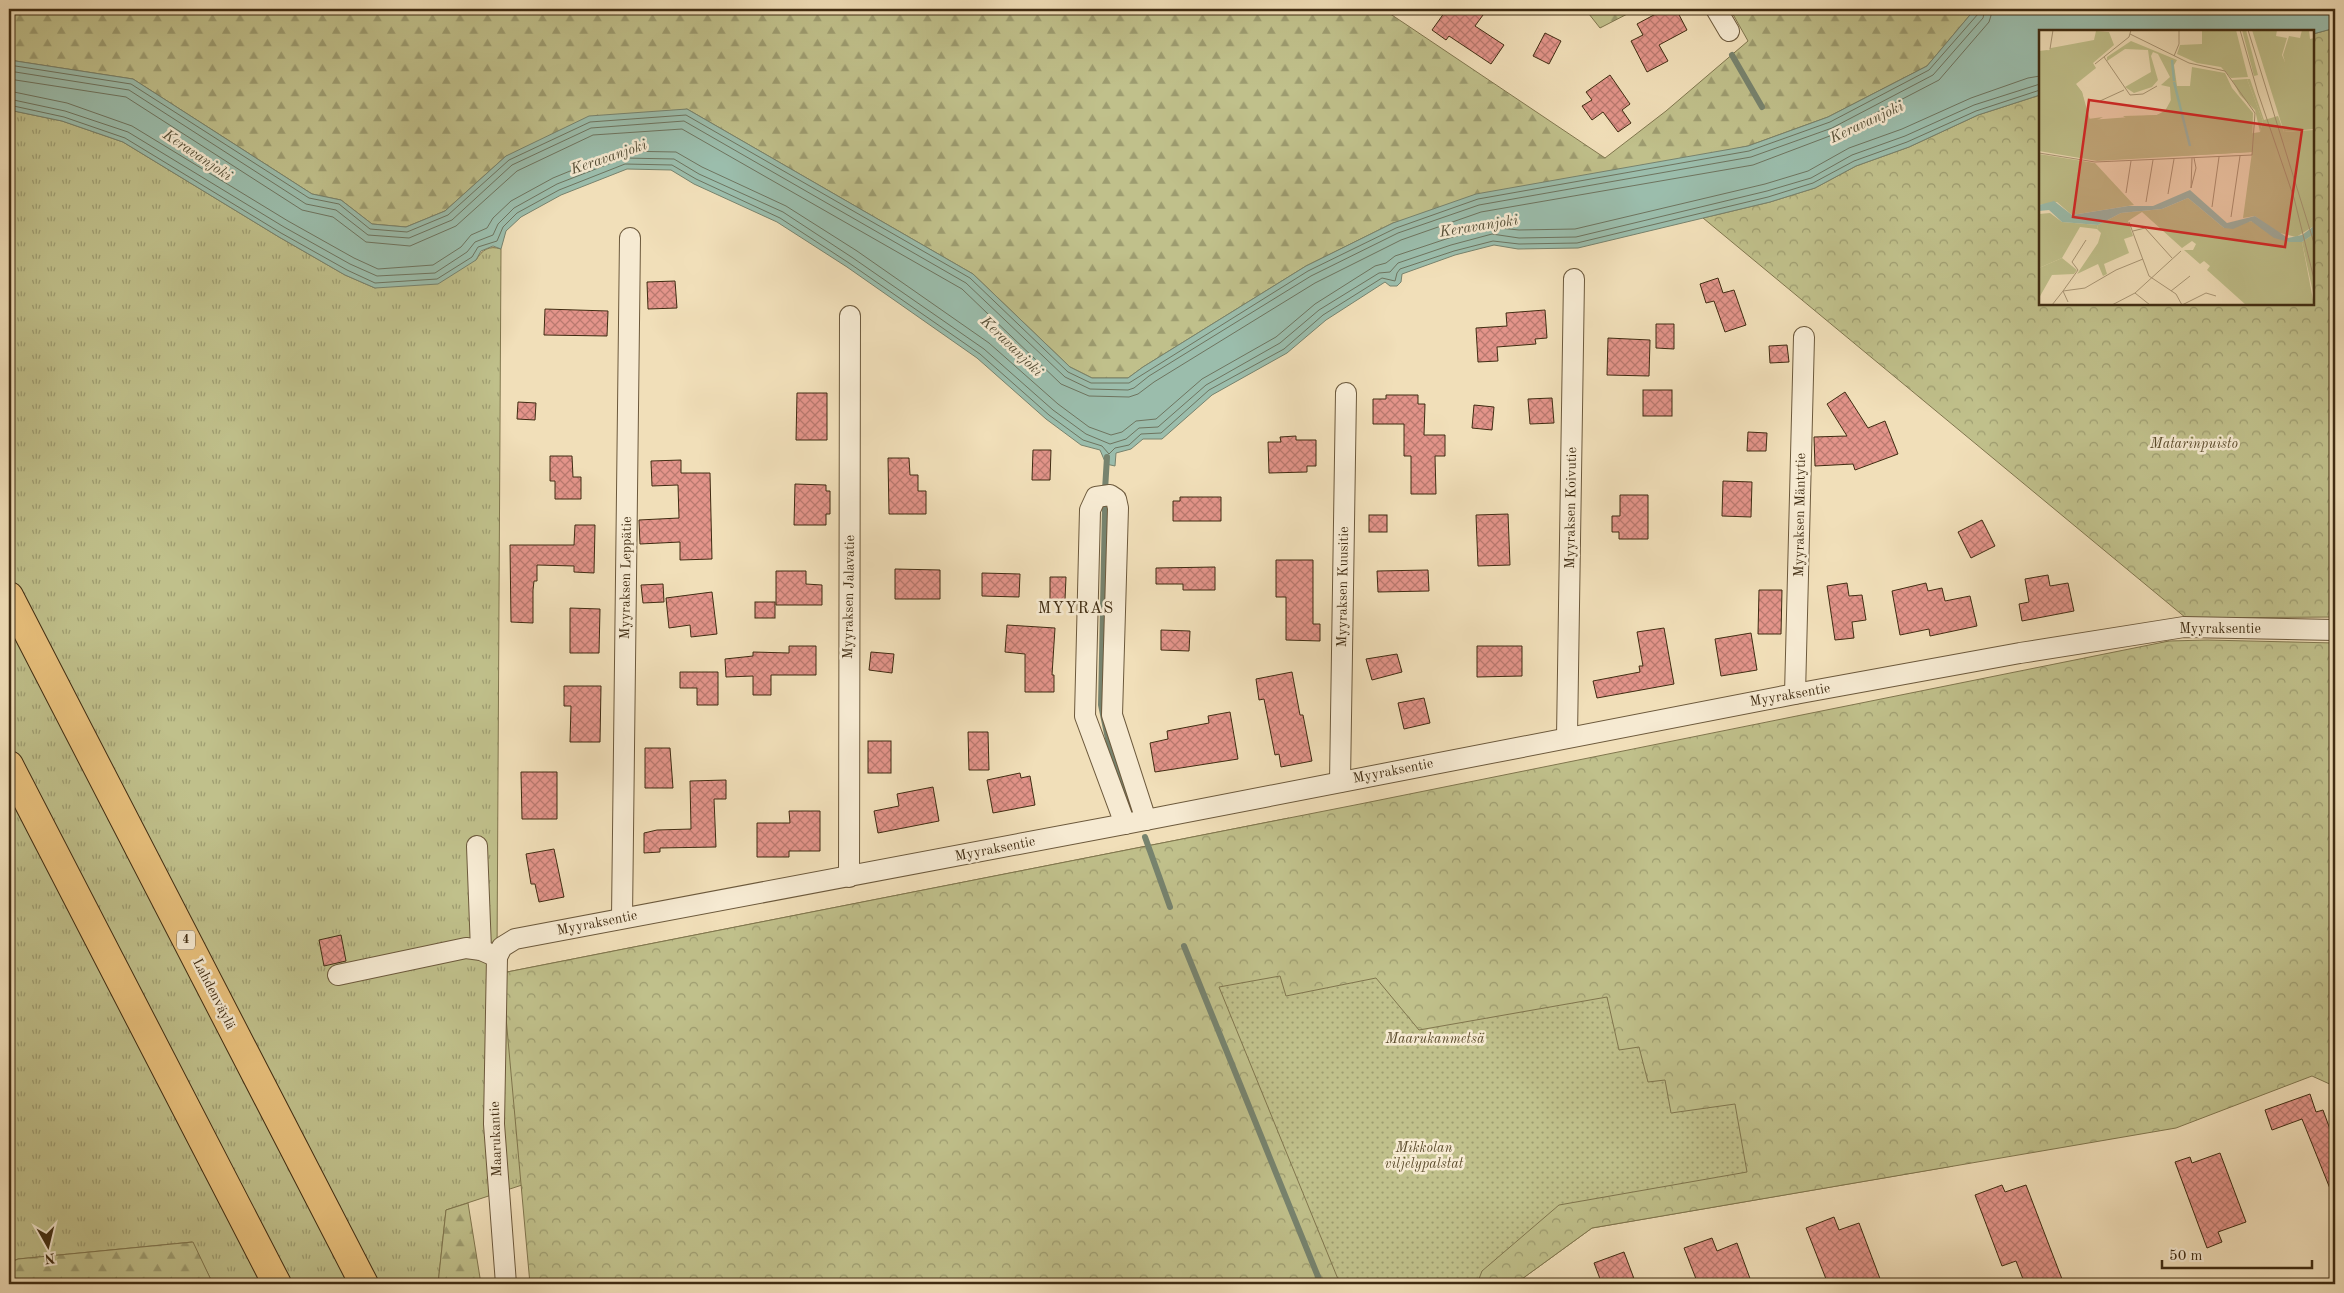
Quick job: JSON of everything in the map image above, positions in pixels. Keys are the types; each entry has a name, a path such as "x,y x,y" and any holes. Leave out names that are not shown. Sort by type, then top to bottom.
{"highway":[{"name":"Lahdenväylä","path":"9,596 364,1284"},
{"path":"9,765 277,1284"}],"street":[{"path":"1716,9 1729,31"},
{"name":"Myyraksen Leppätie","path":"622,918 630,238"},
{"name":"Myyraksen Koivutie","path":"1567,738 1574,278"},
{"name":"Myyraksen Jalavatie","path":"849,877 850,316"},
{"name":"Myyraksen Mäntytie","path":"1795,694 1804,337"},
{"name":"Myyraksen Kuusitie","path":"1340,782 1346,393"},
{"path":"1125,824 1085,716 1090,510 1096,497 1110,496 1116,499 1118,508 1112,715 1146,820"},
{"name":"Myyraksentie","path":"489,953 502,948 515,938 849,877 1795,694 2020,653 2184,627 2335,630"},
{"path":"338,975 466,948 489,953 476,846"},
{"name":"Maarukantie","path":"489,953 496,993 494,1124 502,1261 506,1284"}],"green space":[{"path":"9,9 1383,9 1605,158 1666,111 1748,41 1730,9 1975,9 1927,66 1828,117 1748,146 1393,223 1306,266 1128,378 1092,378 1070,367 973,274 687,109 506,156 445,211 406,227 372,224 341,200 312,194 133,79 9,60"},
{"path":"1585,9 1637,9 1600,28"},
{"name":"Matarinpuisto","path":"2335,28 2335,617 2186,618 1703,218 1770,202 1815,188 1856,166 1909,147 1978,115 2039,95 2039,305 2314,305 2314,34"},
{"path":"9,110 62,121 123,142 279,237 345,275 375,288 476,260 483,251 489,248 501,249 497,957 502,973 1289,818 1301,881 2169,641 1953,1166 1592,1228 1515,1284 522,1185 446,1210 438,1284 213,1284 192,1242 18,1259 9,1263"},
{"name":"Maarukanmetsä","path":"2169,641 2335,643 2335,1090 2334,1086 2312,1076 2176,1128 1592,1228 1515,1284 530,1284 502,973 1360,804"},
{"name":"Mikkolan viljelypalstat","path":"1280,976 1286,996 1376,978 1419,1030 1607,997 1619,1050 1639,1047 1648,1082 1665,1080 1671,1113 1735,1104 1747,1172 1559,1205 1482,1271 1477,1284 1340,1284 1219,987"},
{"path":"468,1203 481,1284 438,1284 446,1210"},
{"path":"193,1242 213,1284 9,1284 9,1263 18,1259"}],"water":[{"name":"Keravanjoki","path":"1975,9 2335,9 2335,28 2314,34 2314,30 2039,30 2039,95 1978,115 1909,147 1856,166 1815,188 1770,202 1578,248 1518,249 1494,245 1455,255 1402,274 1401,282 1397,286 1390,286 1385,282 1326,320 1287,353 1212,395 1162,439 1143,439 1131,449 1116,453 1115,466 1106,464 1100,450 1081,445 1046,419 977,358 847,267 777,222 694,184 671,170 627,169 561,195 521,217 506,231 501,249 493,246 481,251 476,260 438,284 375,288 345,275 279,237 123,142 62,121 9,110 9,60 133,79 312,194 341,200 372,224 406,227 445,211 506,156 589,116 687,109 973,274 1070,367 1092,378 1128,378 1306,266 1393,223 1476,194 1748,146 1828,117 1927,66"}],"building":[{"path":"1447,9 1474,9 1483,15 1475,26 1504,45 1491,64 1449,36 1446,40 1432,30"},
{"path":"1665,9 1676,9 1687,30 1659,45 1668,61 1647,72 1631,41 1643,35 1637,24"},
{"path":"1545,33 1561,41 1549,64 1533,56"},
{"path":"1610,75 1630,104 1622,110 1631,123 1618,132 1603,112 1592,120 1582,106 1592,100 1586,92"},
{"path":"1718,278 1723,293 1734,290 1746,325 1725,332 1714,301 1706,303 1700,284"},
{"path":"675,281 677,308 648,309 647,282"},
{"path":"545,309 608,311 607,336 544,335"},
{"path":"1545,310 1547,338 1535,339 1536,344 1497,347 1498,361 1478,362 1476,328 1507,326 1506,313"},
{"path":"1656,324 1674,324 1674,349 1656,348"},
{"path":"1608,338 1650,340 1649,376 1607,375"},
{"path":"1787,345 1789,362 1770,363 1769,346"},
{"path":"1643,390 1672,390 1672,416 1643,416"},
{"path":"1845,392 1868,428 1885,421 1898,454 1855,470 1853,464 1815,466 1814,437 1847,436 1827,404"},
{"path":"797,393 827,393 827,440 796,440"},
{"path":"1386,395 1418,395 1418,404 1425,404 1424,435 1445,435 1445,456 1435,456 1436,494 1411,494 1411,456 1404,456 1404,424 1373,424 1373,399 1386,399"},
{"path":"1552,398 1554,423 1530,424 1528,399"},
{"path":"518,402 536,403 535,420 517,419"},
{"path":"1474,405 1494,407 1492,430 1472,428"},
{"path":"1748,432 1767,433 1766,451 1747,451"},
{"path":"1296,436 1296,440 1316,440 1316,466 1307,466 1307,472 1269,473 1268,442 1281,442 1280,437"},
{"path":"1033,450 1051,450 1050,480 1032,480"},
{"path":"550,456 572,456 573,477 581,477 581,499 555,499 555,481 550,481"},
{"path":"888,458 909,458 910,475 918,475 918,491 926,491 926,514 889,514"},
{"path":"681,460 681,473 710,473 712,559 680,560 680,542 640,544 639,520 679,518 678,485 652,486 651,461"},
{"path":"1723,481 1752,482 1751,517 1722,516"},
{"path":"795,484 826,485 826,491 830,491 830,514 826,514 826,525 794,525"},
{"path":"1620,495 1648,495 1648,539 1619,539 1619,532 1612,532 1612,516 1620,516"},
{"path":"1180,497 1221,497 1221,521 1173,521 1173,501 1180,501"},
{"path":"1508,514 1510,565 1478,566 1476,515"},
{"path":"1369,515 1387,515 1387,532 1369,532"},
{"path":"1982,520 1995,546 1971,558 1958,532"},
{"path":"575,525 595,525 594,573 574,572 574,566 537,565 537,581 534,581 533,590 533,623 511,622 510,545 574,545"},
{"path":"1276,560 1313,560 1313,624 1320,624 1320,641 1286,640 1286,597 1276,597"},
{"path":"1215,567 1215,590 1183,590 1183,584 1156,584 1156,568"},
{"path":"895,569 940,570 940,599 895,599"},
{"path":"1428,570 1429,591 1378,592 1377,571"},
{"path":"776,571 806,571 806,584 822,585 822,605 776,605"},
{"path":"982,573 1020,574 1019,597 982,596"},
{"path":"2048,575 2050,586 2068,583 2074,611 2022,621 2019,604 2029,602 2025,579"},
{"path":"1050,577 1066,577 1065,600 1050,600"},
{"path":"1847,583 1849,596 1862,595 1866,620 1852,622 1854,638 1835,640 1827,586"},
{"path":"1926,583 1928,591 1942,588 1945,601 1970,596 1977,626 1930,636 1929,629 1900,635 1892,591"},
{"path":"663,584 664,602 643,603 641,585"},
{"path":"1759,590 1782,590 1781,634 1758,634"},
{"path":"712,592 717,634 691,637 690,625 669,628 666,598"},
{"path":"755,602 775,602 775,618 755,618"},
{"path":"570,608 600,609 599,653 570,653"},
{"path":"1007,625 1055,628 1052,675 1054,675 1054,692 1025,692 1025,654 1005,652"},
{"path":"1664,628 1674,684 1597,698 1593,681 1640,672 1639,666 1643,666 1637,632"},
{"path":"1161,630 1190,631 1189,651 1161,650"},
{"path":"1751,633 1757,670 1721,676 1715,639"},
{"path":"789,646 816,646 816,675 771,675 771,695 753,695 753,676 726,677 725,659 753,656 753,652 789,653"},
{"path":"1477,646 1522,646 1522,676 1477,677"},
{"path":"871,652 894,654 892,673 869,670"},
{"path":"1397,654 1402,672 1372,680 1366,659"},
{"path":"680,672 718,672 718,705 697,705 697,688 680,688"},
{"path":"1292,672 1300,715 1303,715 1312,761 1281,767 1279,754 1275,755 1264,699 1259,700 1256,679"},
{"path":"564,686 601,686 600,742 570,742 571,706 564,706"},
{"path":"1424,698 1430,723 1404,729 1398,703"},
{"path":"1230,712 1238,759 1155,772 1150,743 1168,739 1167,731 1209,723 1208,716"},
{"path":"968,732 988,732 989,770 969,770"},
{"path":"868,741 891,741 891,773 868,773"},
{"path":"645,748 670,748 673,788 645,788"},
{"path":"521,772 557,772 557,819 522,819"},
{"path":"1020,773 1021,778 1030,776 1035,805 993,813 987,780"},
{"path":"726,780 726,799 714,799 716,847 660,848 660,852 644,853 644,833 657,830 691,829 690,781"},
{"path":"933,787 939,821 878,833 874,811 899,806 897,794"},
{"path":"789,811 820,811 820,851 789,851 789,857 757,857 757,823 790,823"},
{"path":"554,849 564,897 539,902 535,884 531,884 526,854"},
{"path":"341,935 346,961 324,966 319,940"},
{"path":"2310,1094 2316,1112 2323,1110 2335,1143 2335,1201 2302,1119 2272,1130 2265,1110"},
{"path":"2220,1153 2246,1222 2218,1232 2222,1242 2207,1248 2175,1162 2190,1157 2192,1163"},
{"path":"2002,1185 2005,1192 2026,1185 2062,1279 2049,1284 2025,1284 2016,1261 2002,1266 1975,1195"},
{"path":"1834,1217 1839,1230 1859,1223 1882,1284 1828,1284 1806,1228"},
{"path":"1712,1238 1717,1251 1737,1243 1752,1284 1698,1284 1684,1248"},
{"path":"1624,1252 1636,1284 1602,1284 1594,1263"}],"waterway":[{"path":"1732,55 1762,107"},
{"path":"1105,490 1107,457"},
{"path":"1105,509 1101,705 1112,758 1128,800"},
{"path":"1145,837 1170,907"},
{"path":"1184,946 1321,1284"}],"district":[{"name":"MYYRAS","path":"1076,609"}]}
